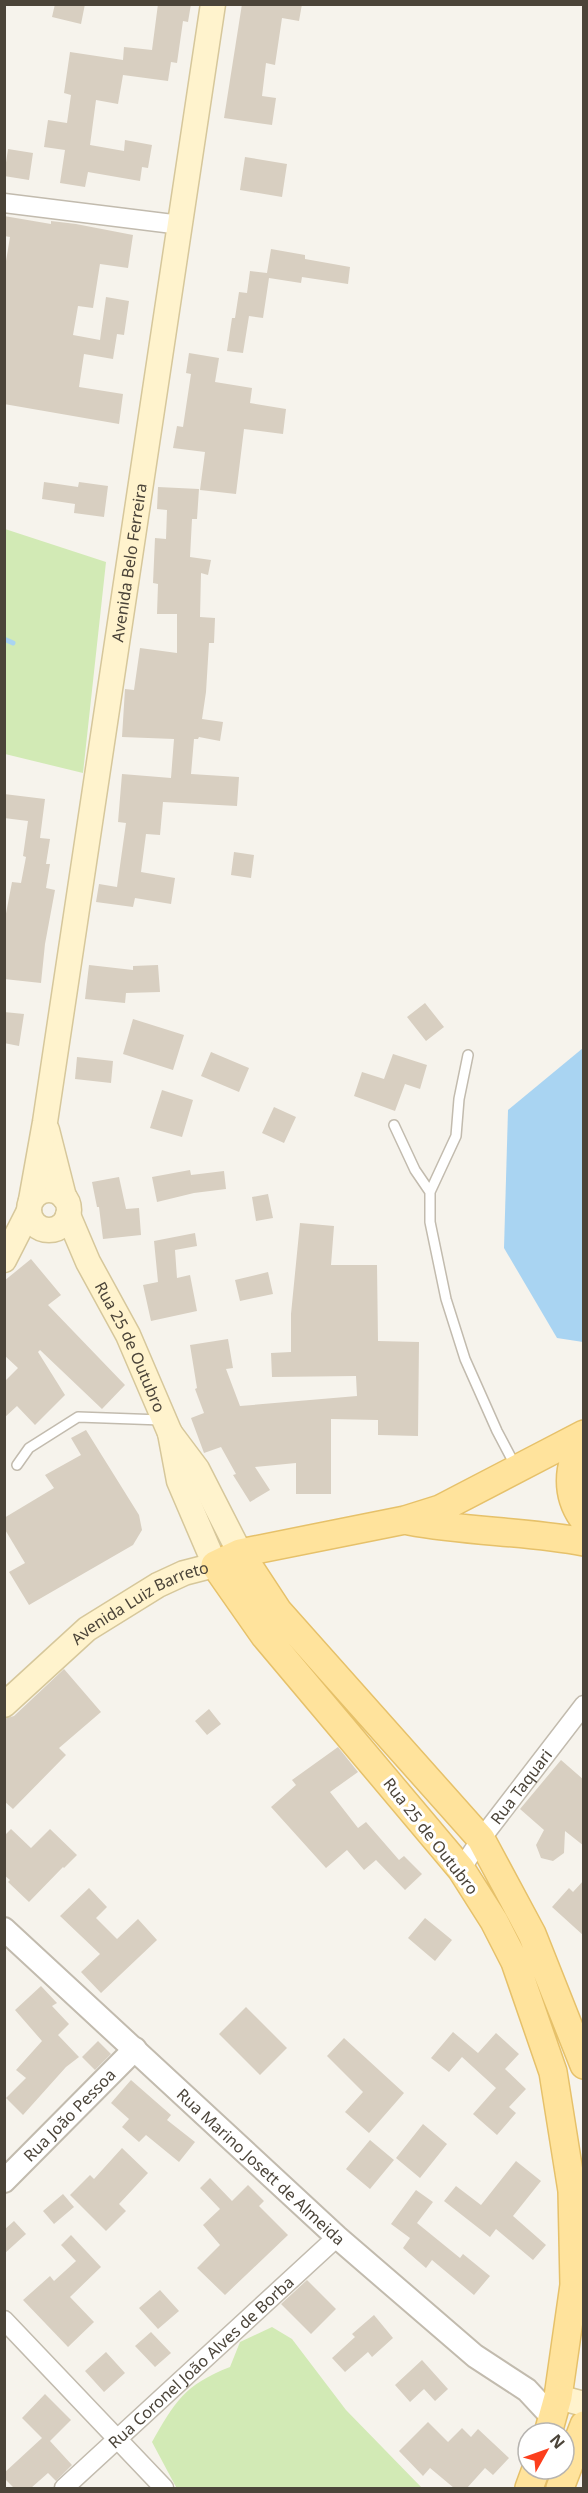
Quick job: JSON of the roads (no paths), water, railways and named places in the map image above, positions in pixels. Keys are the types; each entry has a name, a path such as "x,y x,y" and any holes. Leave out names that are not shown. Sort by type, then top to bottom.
{"main road":[{"name":"Avenida Belo Ferreira","path":"4,1261 30,1205 45,1122 182,225 213,4"},
{"name":"Avenida Belo Ferreira","path":"4,1261 58,1218 45,1122"},
{"path":"30,1205 38,1193 47,1190 56,1192 58,1218"},
{"name":"Rua 25 de Outubro","path":"30,1205 35,1224 58,1218 88,1262 128,1335 167,1427"},
{"path":"167,1427 197,1469 240,1553"},
{"path":"167,1427 179,1481 215,1566"},
{"name":"Avenida Luiz Barreto","path":"4,1705 87,1629 158,1585 184,1573 215,1566 240,1553 405,1520 440,1509 584,1434"},
{"path":"584,1442 572,1462 570,1475 574,1504 584,1520"},
{"path":"405,1520 446,1528 548,1535 584,1542"},
{"name":"Rua 25 de Outubro","path":"240,1553 278,1611 481,1839 532,1934 584,2065"},
{"name":"Rua 25 de Outubro","path":"215,1566 264,1635 461,1869 494,1921 515,1962 553,2072 572,2191 574,2285 570,2420 560,2488"},
{"path":"553,2072 584,2065"}],"street":[{"path":"4,203 182,225"},
{"name":"Rua Taquari","path":"461,1869 481,1839 584,1705"},
{"name":"Rua Marino Josett de Almeida","path":"4,1929 337,2237 475,2356 570,2420"},
{"name":"Rua João Pessoa","path":"4,2181 135,2049"},
{"name":"Rua Coronel João Alves de Borba","path":"64,2488 337,2237"},
{"path":"4,2320 164,2488"}],"lane":[{"path":"468,1055 459,1099 456,1136 430,1192 430,1222 449,1309 465,1359 497,1431 518,1469"},
{"path":"394,1125 415,1170 430,1192"},
{"path":"17,1465 29,1448 78,1417 167,1427"}],"water":[{"path":"583,1048 583,1342 557,1338 504,1248 508,1110"}],"waterway":[{"path":"4,639 13,643"}]}
